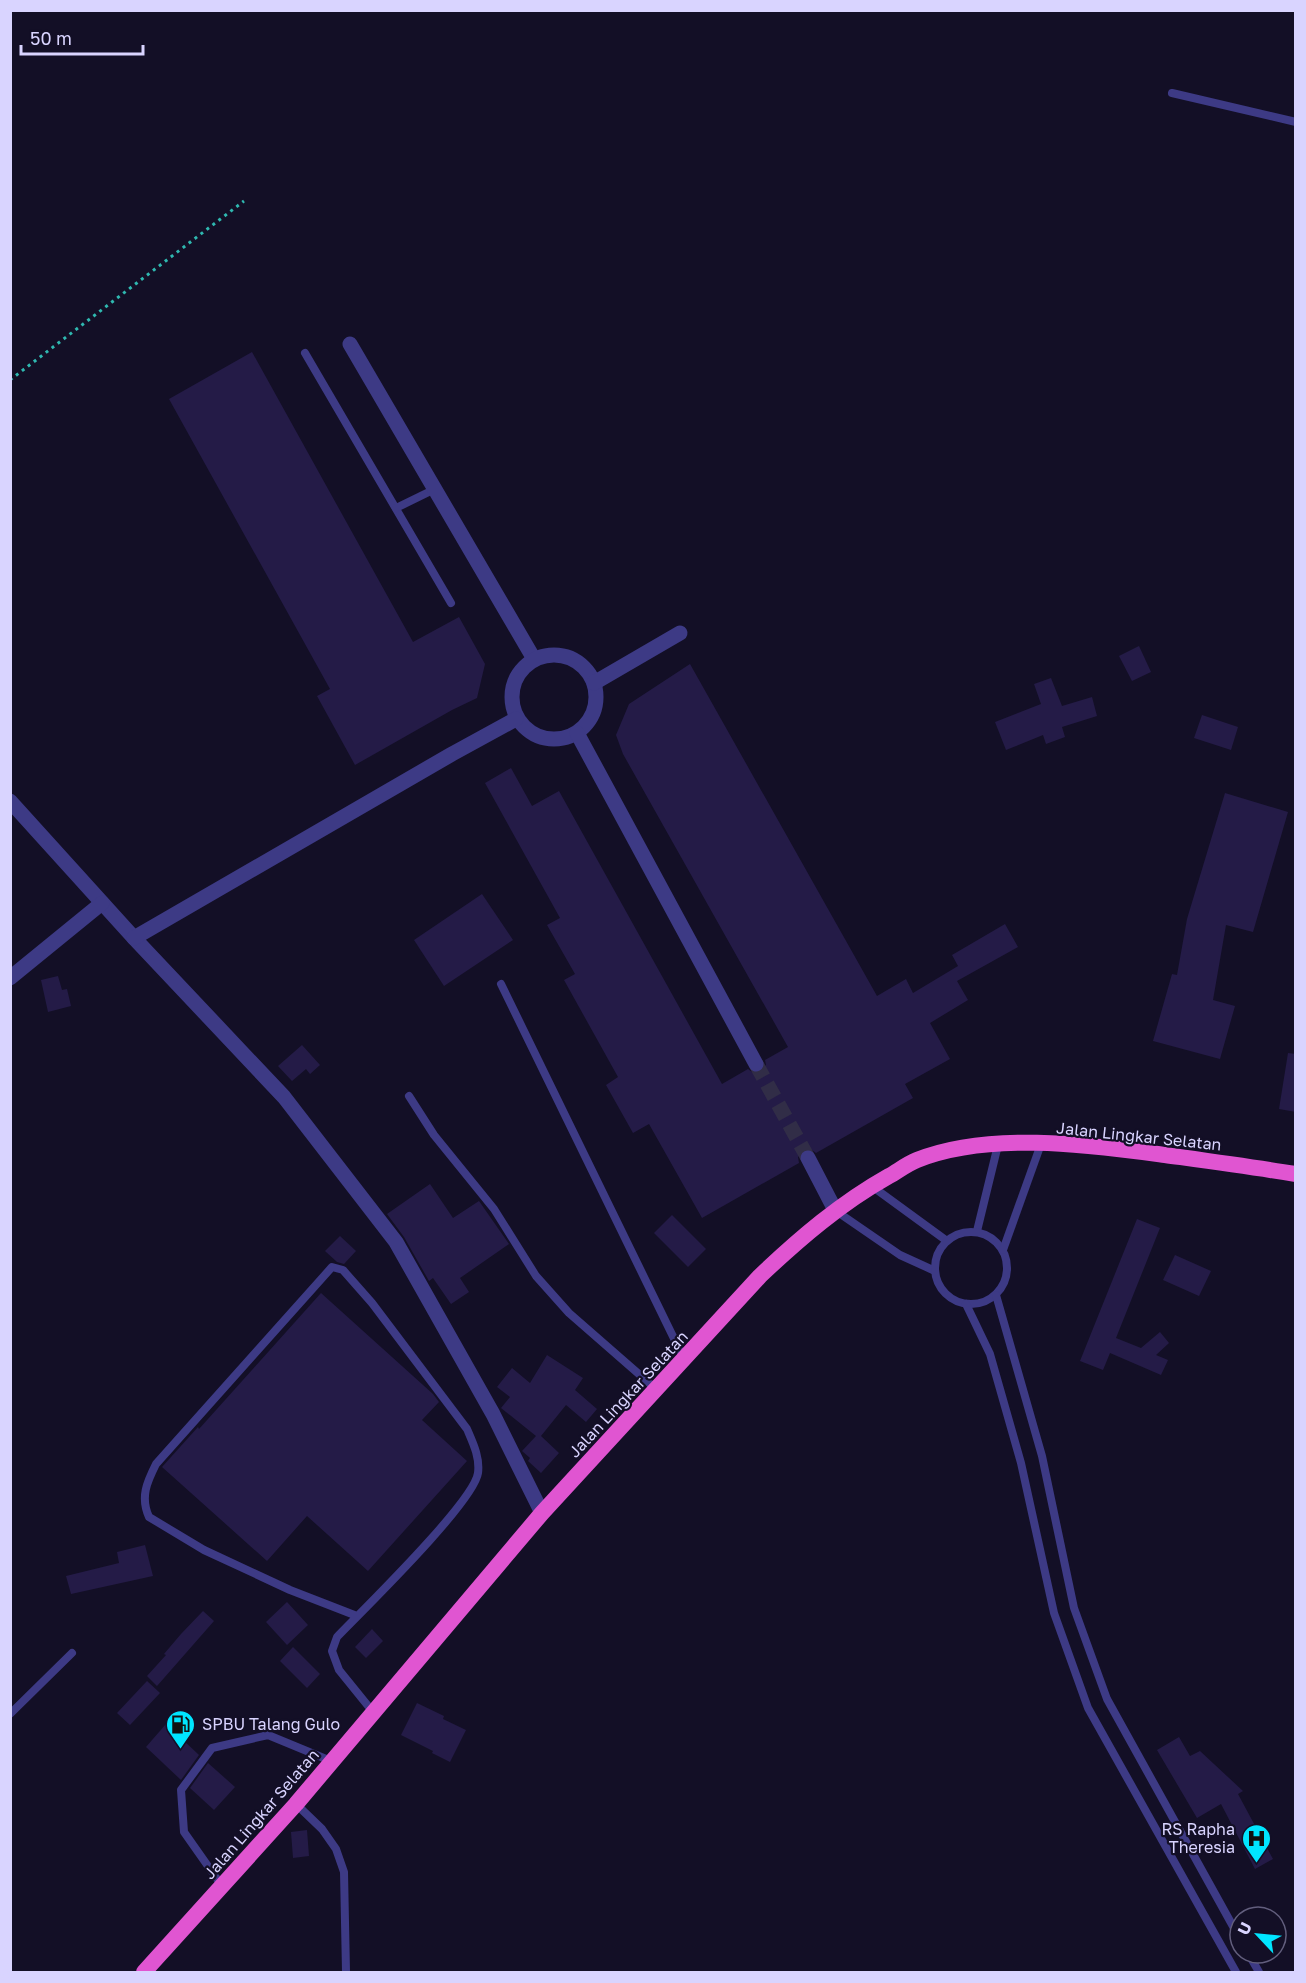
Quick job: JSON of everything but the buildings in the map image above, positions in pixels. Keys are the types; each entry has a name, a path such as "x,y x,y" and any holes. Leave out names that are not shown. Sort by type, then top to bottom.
{"highway":[{"name":"Jalan Lingkar Selatan","path":"144,1972 296,1804 542,1513 760,1276 835,1210 916,1160 960,1149 998,1144 1041,1143 1094,1146 1296,1174"}],"street":[{"path":"350,344 534,659"},
{"path":"594,683 680,633"},
{"path":"550,654 565,656 583,666 594,683 596,702 590,719 577,733 555,740 540,738 526,730 516,719 511,706 512,690 519,672 534,659 550,654"},
{"path":"134,938 516,719"},
{"path":"577,733 756,1064"},
{"path":"10,801 134,938 284,1097 396,1242 494,1414 542,1513"},
{"path":"10,978 102,903"},
{"path":"808,1158 835,1210"}],"lane":[{"path":"1172,93 1296,122"},
{"path":"305,353 451,603"},
{"path":"396,508 435,489"},
{"path":"501,984 685,1360"},
{"path":"409,1096 434,1135 494,1209 536,1276 569,1313 656,1389"},
{"path":"1003,1250 1041,1143"},
{"path":"977,1232 998,1144"},
{"path":"872,1186 947,1241"},
{"path":"835,1210 900,1255 935,1271"},
{"path":"977,1232 992,1238 1003,1250 1008,1265 1006,1282 996,1295 982,1304 966,1305 951,1299 939,1287 935,1271 937,1255 947,1241 961,1233 977,1232"},
{"path":"357,1616 290,1590 204,1550 149,1516 144,1498 147,1483 156,1464 332,1267 344,1270 372,1303 467,1429 477,1453 478,1474 471,1491 443,1525 357,1616 337,1637 332,1651 339,1670 373,1713"},
{"path":"996,1295 1042,1456 1074,1608 1107,1699 1228,1917"},
{"path":"966,1305 990,1354 1021,1464 1054,1614 1088,1708 1236,1972"},
{"path":"10,1714 72,1653"},
{"path":"222,1886 184,1832 181,1790 212,1748 268,1735 332,1761"},
{"path":"296,1804 322,1829 336,1849 344,1872 346,1972"}],"path":[{"path":"10,380 244,201"}],"tunnel":[{"path":"756,1064 808,1158"}],"place":[{"name":"SPBU Talang Gulo","path":"181,1750"},
{"name":"RS Rapha Theresia","path":"1256,1864"}]}
